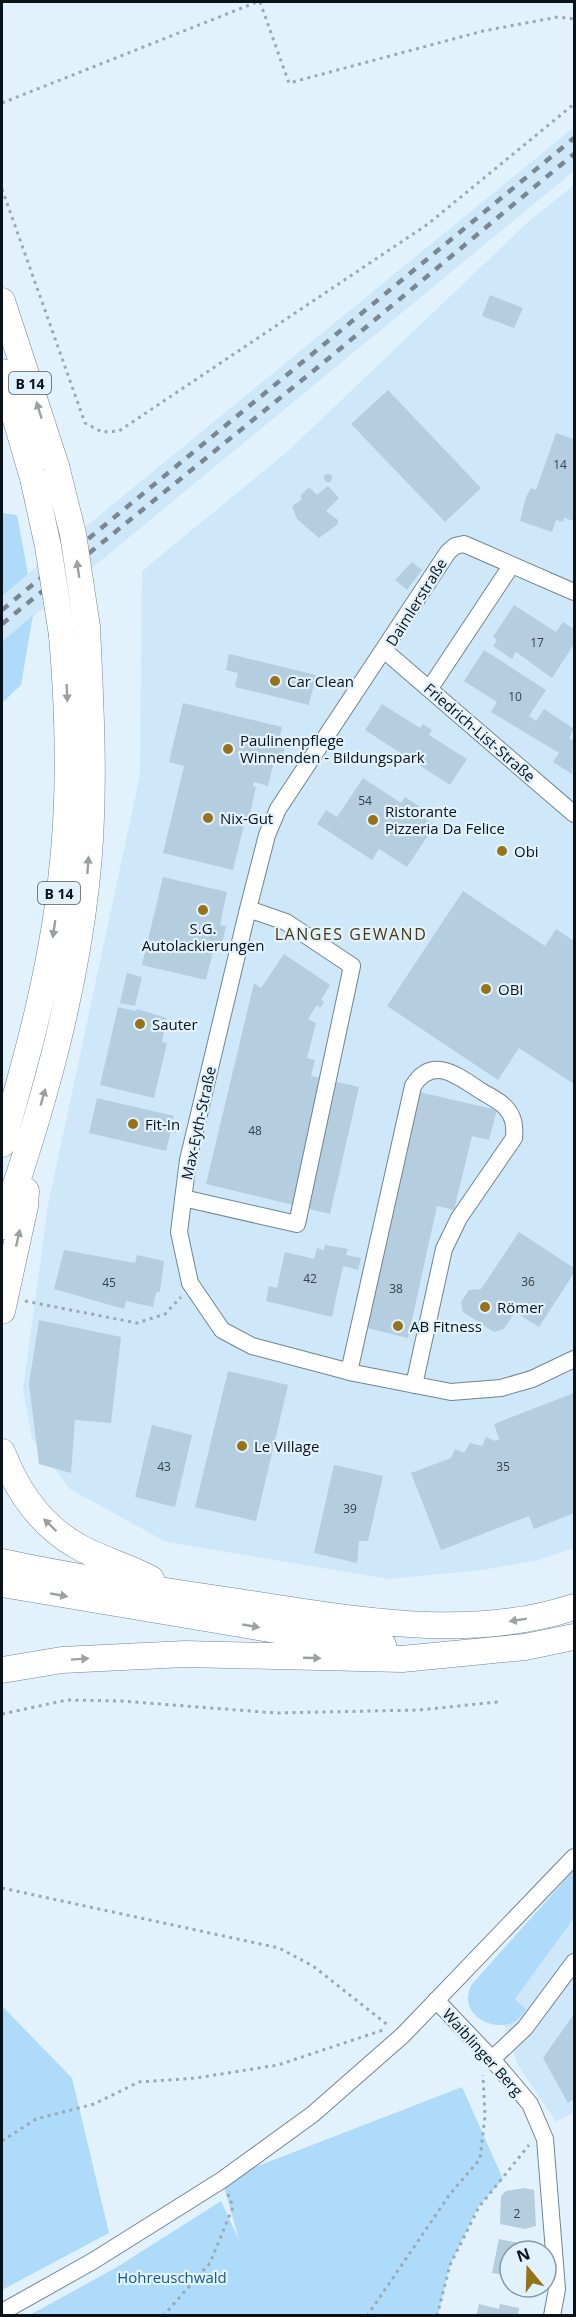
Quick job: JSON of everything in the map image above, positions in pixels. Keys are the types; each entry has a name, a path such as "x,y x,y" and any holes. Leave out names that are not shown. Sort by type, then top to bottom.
{"highway":[{"name":"B 14","path":"2,300 56,466 73,534 87,627 93,760 87,885 66,1004 27,1153 2,1226"},
{"name":"B 14","path":"2,372 33,478 48,546 62,635 69,761 61,882 41,998 2,1144"},
{"path":"10,1305 25,1206 27,1153"},
{"path":"2,1452 22,1494 56,1532 79,1547 138,1572 175,1593"},
{"path":"2,1562 175,1593 355,1619 440,1626 484,1625 523,1620 574,1606"},
{"path":"2,1584 286,1632 453,1655"},
{"path":"2,1670 62,1660 185,1654 348,1659 453,1655 525,1647 574,1637"}],"street":[{"name":"Daimlerstraße","path":"386,651 448,552 455,546 464,544 574,592"},
{"path":"430,688 511,566"},
{"name":"Friedrich-List-Straße","path":"386,651 573,807"},
{"name":"Max-Eyth-Straße","path":"386,651 278,809 267,836 188,1160 179,1232 190,1283 222,1330 252,1346 349,1372 414,1385 451,1392 501,1388 532,1379 574,1359"},
{"path":"183,1198 297,1224 352,966 286,922 248,909"},
{"path":"349,1372 413,1086 420,1075 434,1070 449,1071 505,1107 515,1123 514,1138 459,1218 444,1249 414,1385"},
{"path":"2,2312 93,2261 222,2180 313,2114 396,2031 436,2000 574,1857"},
{"path":"492,2059 525,2028 574,1962"},
{"name":"Waiblinger Berg","path":"436,2000 492,2059 530,2104 545,2139 557,2289 552,2316"}],"path":[{"path":"2,103 259,2 289,83 483,31 558,17 574,19"},
{"path":"2,189 85,423 102,432 119,430 428,224 574,104"},
{"path":"10,1305 137,1323 165,1314 177,1304 190,1283"},
{"path":"2,1714 67,1700 121,1701 276,1713 419,1710 498,1702"},
{"path":"2,1888 279,1948 313,1966 396,2031"},
{"path":"2,2141 36,2119 94,2104 139,2082 196,2078 278,2065 396,2031"},
{"path":"367,2316 450,2194 480,2158 485,2116 483,2069 492,2059"},
{"path":"437,2316 450,2265 478,2207 529,2146 545,2139"},
{"path":"163,2316 210,2263 233,2206 222,2180"}],"shaded area":[{"path":"574,127 574,171 2,642 2,595"},
{"path":"574,185 574,1548 538,1560 483,1570 388,1579 166,1542 70,1489 32,1439 23,1390 48,1205 140,775 142,571 288,451 529,221"},
{"path":"574,1918 574,2112 556,2122 518,2065 504,2025 516,2021 527,2010 514,1999"}],"green space":[{"path":"2,513 17,515 28,574 2,596"},
{"path":"33,615 21,685 2,703 2,642"},
{"path":"574,1870 574,1918 515,1999 527,2010 517,2020 508,2024 499,2025 480,2019 469,2005 468,1995 472,1984"},
{"path":"2,2006 72,2078 109,2233 2,2290"},
{"name":"Hohreuschwald","path":"462,2087 503,2179 478,2207 450,2265 438,2315 28,2316 117,2267 221,2201 239,2240 222,2180"}],"building":[{"path":"490,295 523,308 514,328 482,316"},
{"path":"388,390 481,488 445,522 351,424"},
{"path":"556,433 574,439 574,521 564,518 563,522 556,520 552,532 520,521 526,497 531,488 536,490"},
{"path":"328,474 332,478 328,482 324,478"},
{"path":"328,486 339,498 326,511 338,520 338,524 319,538 297,519 292,506 302,499 300,496 309,487 317,495"},
{"path":"412,562 422,570 407,590 395,580"},
{"path":"514,605 556,632 563,622 574,629 574,644 552,678 516,652 512,659 493,646 497,640 493,637"},
{"path":"484,650 546,690 529,716 536,721 544,709 574,729 569,738 574,741 572,774 553,762 559,753 491,712 497,702 464,681"},
{"name":"Car Clean","path":"229,654 316,675 309,705 235,687 238,673 226,670"},
{"path":"183,703 282,727 279,740 286,742 282,758 275,757 268,786 254,782 253,786 256,787 249,818 246,817 233,870 163,853 184,766 169,762"},
{"path":"382,704 420,728 423,724 432,730 429,735 467,759 450,785 365,730"},
{"name":"Ristorante Pizzeria Da Felice","path":"363,778 401,803 405,797 419,806 415,812 435,825 407,867 379,849 372,860 317,824 326,810 337,817"},
{"path":"163,877 227,892 220,925 226,926 221,949 214,947 206,980 142,965"},
{"name":"OBI","path":"463,891 545,946 556,929 574,941 574,1084 519,1048 498,1080 387,1006"},
{"path":"284,954 330,985 321,1000 324,1002 320,1008 317,1005 308,1019 316,1023 307,1058 315,1060 311,1076 359,1087 330,1214 206,1184 254,983 261,988"},
{"path":"127,973 142,977 135,1006 120,1003"},
{"path":"118,1007 136,1011 137,1009 167,1018 162,1042 167,1043 154,1098 100,1085"},
{"path":"419,1092 497,1110 489,1140 472,1136 454,1210 437,1206 408,1338 363,1327"},
{"name":"Fit-In","path":"97,1098 174,1116 172,1123 179,1126 176,1133 171,1131 166,1151 89,1133"},
{"path":"519,1232 574,1268 574,1273 539,1327 515,1312 504,1329 494,1332 463,1312 461,1302 469,1290 481,1289"},
{"path":"325,1245 348,1249 346,1255 361,1258 358,1270 343,1266 332,1317 266,1301 269,1286 277,1288 285,1252 314,1259 317,1248 324,1250"},
{"path":"64,1250 135,1263 137,1255 164,1261 160,1291 156,1293 153,1307 126,1301 124,1309 54,1289"},
{"path":"39,1320 121,1337 111,1423 75,1420 71,1473 39,1464 29,1384"},
{"name":"Le Village","path":"228,1371 288,1385 256,1521 195,1507"},
{"path":"574,1393 574,1513 534,1529 529,1516 441,1550 411,1473 451,1458 455,1449 464,1453 470,1443 482,1446 486,1437 495,1441 499,1439 494,1424"},
{"path":"152,1425 192,1435 175,1507 135,1497"},
{"path":"334,1465 383,1476 368,1541 359,1541 357,1563 314,1553"},
{"path":"574,2014 574,2099 568,2103 543,2058"},
{"path":"524,2188 534,2190 536,2226 525,2229 500,2224 501,2196 506,2191"},
{"path":"498,2244 498,2274 492,2273"},
{"path":"479,2304 499,2309 500,2304 519,2308 518,2316 476,2316"}],"railway":[{"path":"2,610 574,138"},
{"path":"2,624 323,363 574,154"}],"place":[{"name":"Car Clean","path":"275,681"},
{"name":"Paulinenpflege Winnenden - Bildungspark","path":"228,749"},
{"name":"Nix-Gut","path":"208,818"},
{"name":"Ristorante Pizzeria Da Felice","path":"373,820"},
{"name":"Obi","path":"502,851"},
{"name":"S.G. Autolackierungen","path":"203,910"},
{"name":"OBI","path":"486,989"},
{"name":"Sauter","path":"140,1024"},
{"name":"Fit-In","path":"133,1124"},
{"name":"Römer","path":"485,1307"},
{"name":"AB Fitness","path":"398,1326"},
{"name":"Le Village","path":"242,1446"}],"district":[{"name":"LANGES GEWAND","path":"351,934"}]}
